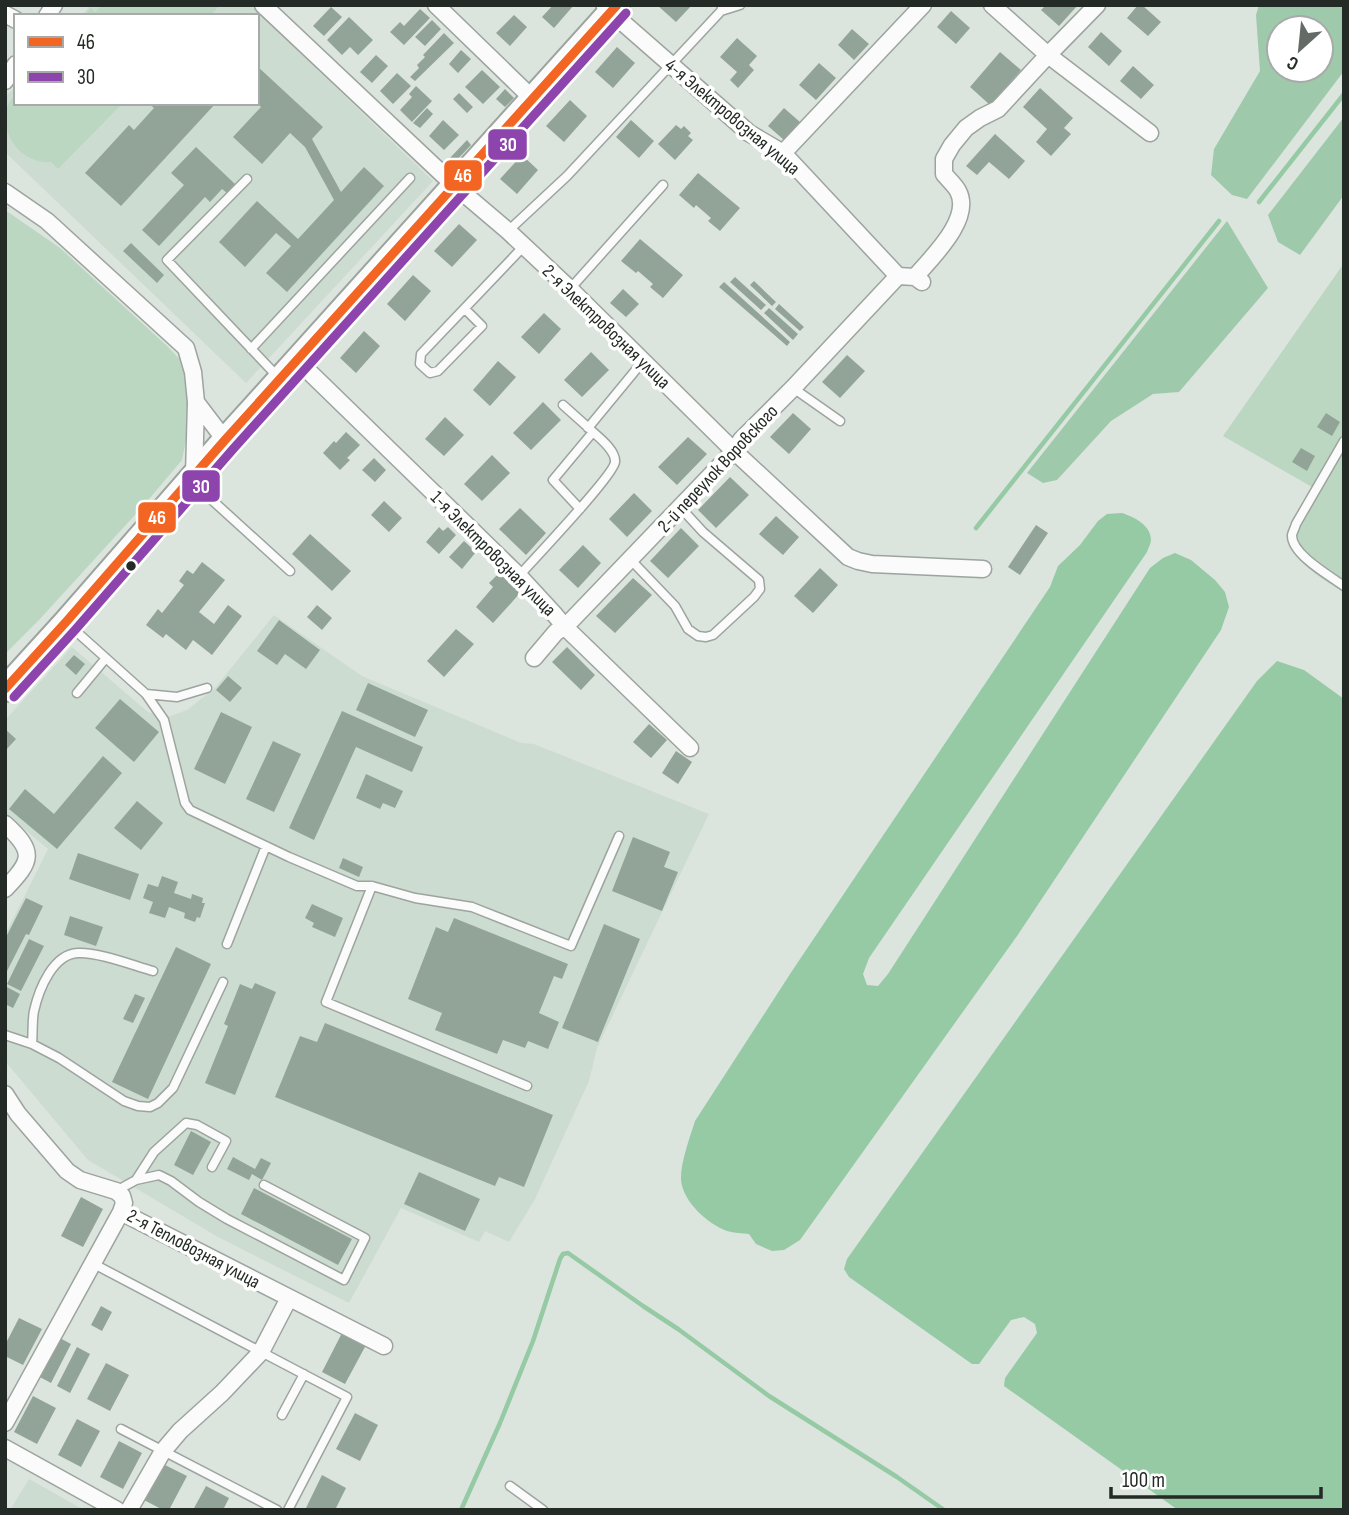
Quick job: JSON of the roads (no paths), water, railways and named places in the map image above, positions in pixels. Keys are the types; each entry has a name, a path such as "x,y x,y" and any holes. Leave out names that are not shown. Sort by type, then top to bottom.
{"main road":[{"path":"5,689 225,440 533,99 610,7"}],"street":[{"name":"2-я Электровозная улица","path":"263,5 455,186 570,289 734,451 848,557 872,564 983,569"},
{"path":"436,5 533,99"},
{"path":"783,153 923,5"},
{"path":"992,5 1048,55 1150,133"},
{"path":"1048,55 1097,5"},
{"name":"4-я Электровозная улица","path":"610,7 749,133 783,153 912,278"},
{"name":"2-й переулок Воровского","path":"534,657 734,451 741,440 912,278 942,246 959,219 962,206 958,191 943,174 944,159 966,128 998,109 1048,55"},
{"path":"5,192 47,222 186,348 191,359 196,402 192,477"},
{"name":"1-я Электровозная улица","path":"297,360 519,576 565,627 690,748"},
{"path":"196,402 225,440"},
{"path":"5,824 16,834 28,857 26,866 5,889"},
{"name":"2-я Тепловозная улица","path":"5,1094 15,1116 67,1171 80,1180 116,1191 122,1196 124,1203 121,1212 384,1346"},
{"path":"5,1423 121,1212"},
{"path":"129,1510 163,1451 261,1352 289,1298"},
{"path":"5,1448 117,1510"}],"lane":[{"path":"508,231 568,176 722,8 740,5"},
{"path":"251,349 410,178"},
{"path":"247,179 167,260 280,379"},
{"path":"570,289 663,185"},
{"path":"465,309 482,326 438,371 430,373 420,364 421,354 524,246"},
{"path":"580,509 553,480 644,360"},
{"path":"793,388 840,421"},
{"path":"519,576 613,471 616,461 612,453 563,405"},
{"path":"1343,583 1301,555 1292,535 1344,442"},
{"path":"192,477 290,570"},
{"path":"629,559 675,606 688,629 698,636 713,635 754,597 760,589 759,580 703,532 680,507"},
{"path":"66,622 146,694 164,720 185,803 190,810 357,886 372,886 415,898 472,907 571,946 620,836"},
{"path":"77,693 106,658"},
{"path":"146,694 177,697 207,688"},
{"path":"227,944 266,846"},
{"path":"372,886 326,1002 527,1086"},
{"path":"32,1044 34,1012 40,993 48,974 62,958 75,953 90,954 153,971"},
{"path":"5,1035 32,1044 59,1058 124,1101 150,1107 173,1088 223,982"},
{"path":"136,1180 154,1152 186,1123 197,1125 226,1141 212,1167"},
{"path":"116,1191 136,1180 159,1175 227,1219 344,1280 365,1238 264,1185"},
{"path":"92,1264 347,1397 288,1510"},
{"path":"282,1416 304,1374"},
{"path":"121,1429 276,1510"},
{"path":"510,1486 543,1510"}],"waterway":[{"path":"1259,202 1344,94"},
{"path":"976,528 1219,221"},
{"path":"461,1510 533,1341 560,1259 563,1254 568,1253 769,1396 944,1510"}]}
